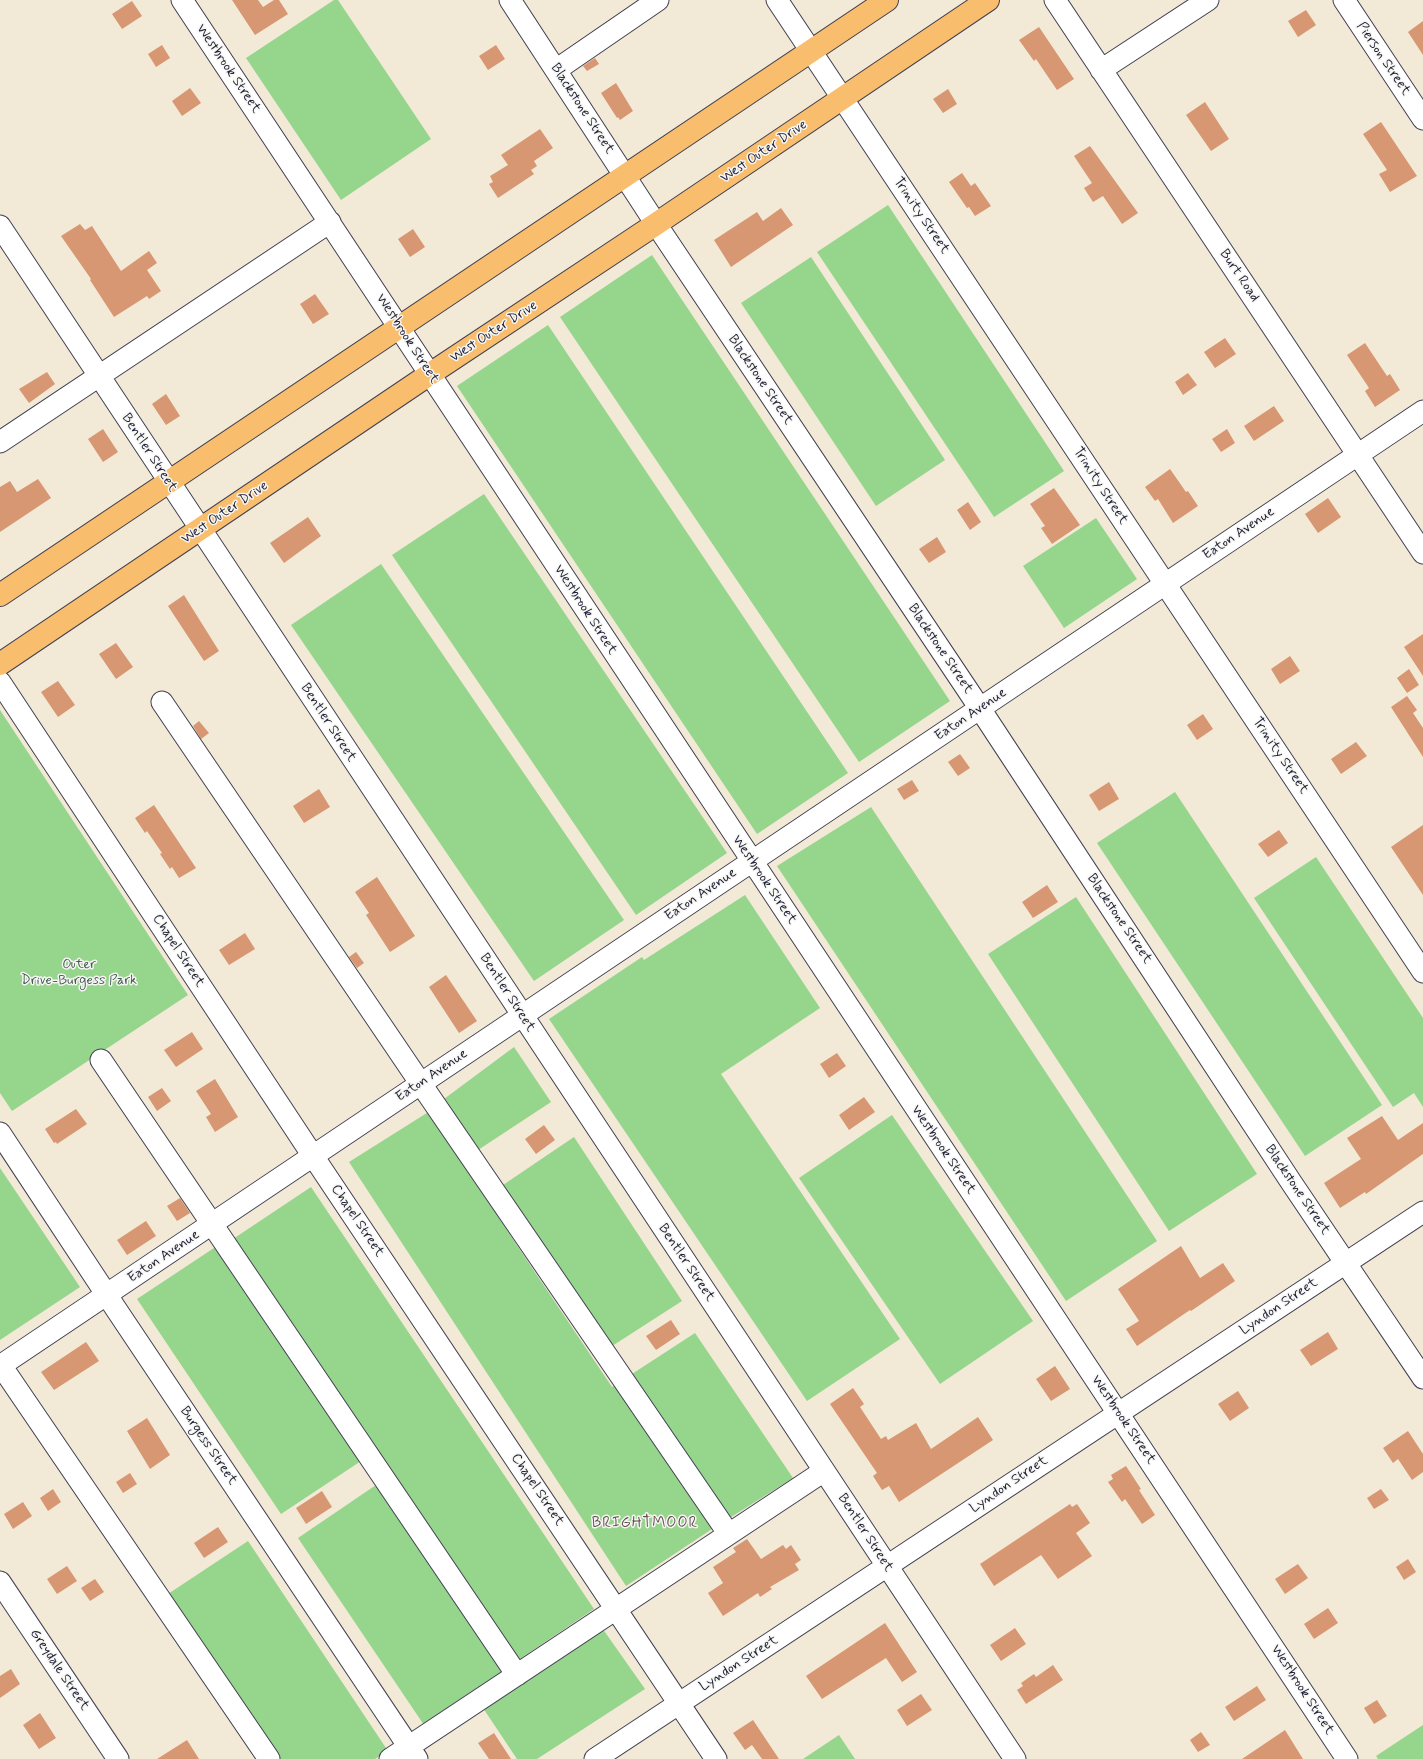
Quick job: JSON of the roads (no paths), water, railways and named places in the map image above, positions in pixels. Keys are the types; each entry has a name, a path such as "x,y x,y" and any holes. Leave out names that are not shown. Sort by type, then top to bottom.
{"main road":[{"path":"0,595 887,0"},
{"name":"West Outer Drive","path":"0,664 430,374 843,99 981,2"}],"street":[{"name":"Westbrook Street","path":"182,0 1347,1759"},
{"name":"Blackstone Street","path":"510,0 656,224 980,709 1423,1378"},
{"name":"Trinity Street","path":"777,0 1164,585 1423,972"},
{"name":"Burt Road","path":"1056,0 1101,70 1359,454 1423,553"},
{"path":"1101,70 1208,0"},
{"name":"Pierson Street","path":"1344,0 1423,119"},
{"path":"556,70 651,2"},
{"path":"0,442 330,222"},
{"name":"Bentler Street","path":"0,226 1015,1759"},
{"name":"Eaton Avenue","path":"0,1365 107,1295 1423,411"},
{"name":"Chapel Street","path":"0,682 313,1156 716,1759"},
{"path":"162,702 724,1527"},
{"path":"101,1060 517,1674"},
{"name":"Burgess Street","path":"0,1133 413,1753"},
{"name":"Lyndon Street","path":"595,1759 1423,1212"},
{"path":"0,1365 269,1759"},
{"path":"390,1759 413,1753 517,1674 824,1471"},
{"name":"Greydale Street","path":"0,1582 118,1759"}],"district":[{"name":"BRIGHTMOOR","path":"645,1524"}],"park label":[{"name":"Outer Drive-Burgess Park","path":"79,974"}]}
